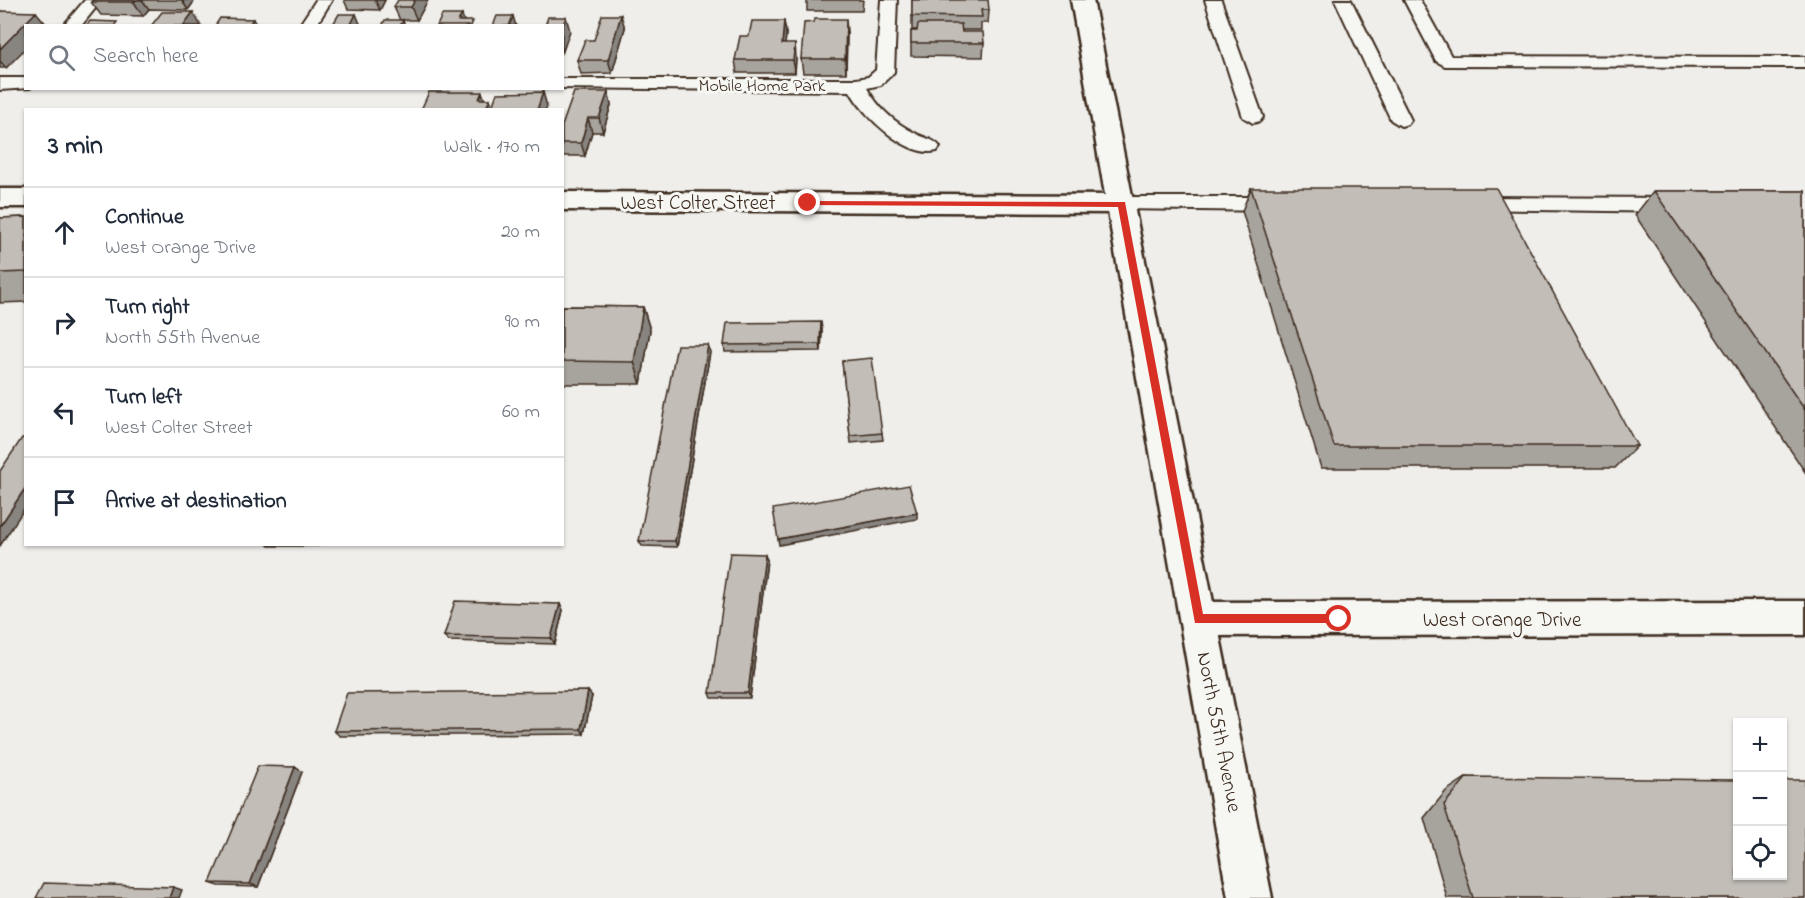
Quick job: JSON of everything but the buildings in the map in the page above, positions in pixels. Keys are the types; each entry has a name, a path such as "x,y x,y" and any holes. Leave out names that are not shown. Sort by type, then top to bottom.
{"street":[{"name":"North 55th Avenue","path":"1082,0 1122,204 1250,898"},
{"path":"0,198 24,198"},
{"name":"West Colter Street","path":"564,201 1122,204"},
{"name":"West Orange Drive","path":"1199,619 1805,618"}],"lane":[{"path":"73,24 94,0"},
{"path":"308,24 324,0"},
{"name":"Mobile Home Park","path":"564,85 856,85 874,81 885,72 889,0"},
{"path":"1213,0 1253,117"},
{"path":"1343,0 1401,120"},
{"path":"1412,0 1445,61 1805,62"},
{"path":"856,85 865,105 882,120 913,141 930,147"},
{"path":"1122,204 1305,204"},
{"path":"1448,204 1698,205"}],"route":[{"path":"808,203 1122,204 1199,619 1339,619"}]}
